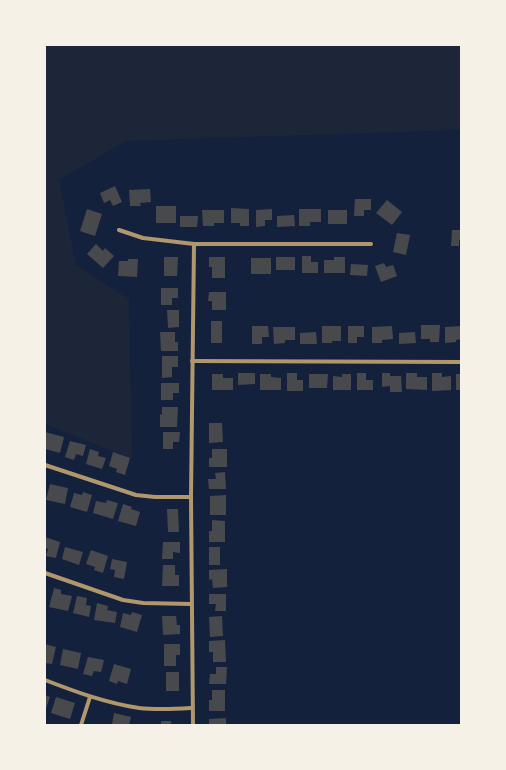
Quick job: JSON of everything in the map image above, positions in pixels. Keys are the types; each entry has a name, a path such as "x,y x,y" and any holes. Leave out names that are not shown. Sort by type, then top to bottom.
{"street":[{"path":"119,230 143,238 194,244 371,244"},
{"path":"193,725 191,497 194,244"},
{"path":"192,361 461,362"},
{"path":"45,465 136,495 155,497 191,497"},
{"path":"45,573 123,600 143,603 191,604"},
{"path":"45,680 90,697 140,708 192,708"},
{"path":"81,725 90,697"}],"shaded area":[{"path":"45,45 461,45 461,130 126,141 59,180 76,265 129,299 132,459 45,424"}],"building":[{"path":"115,186 122,202 113,206 110,200 104,203 100,193"},
{"path":"150,189 151,202 140,203 141,206 130,206 129,190"},
{"path":"355,199 371,199 371,210 364,210 364,216 354,216"},
{"path":"387,200 402,212 392,225 376,213"},
{"path":"156,206 176,206 176,223 156,223"},
{"path":"231,208 249,209 249,226 240,226 240,223 231,223"},
{"path":"87,209 102,214 95,236 80,231"},
{"path":"272,209 272,220 265,220 265,226 256,227 256,210"},
{"path":"299,209 321,209 321,222 310,222 310,226 299,226"},
{"path":"202,210 224,210 224,223 214,223 214,226 203,226"},
{"path":"328,210 347,210 347,224 328,224"},
{"path":"294,215 295,226 277,227 277,216"},
{"path":"180,216 198,216 197,227 180,227"},
{"path":"452,230 461,230 461,240 459,240 459,246 451,246"},
{"path":"397,233 410,235 406,255 393,252"},
{"path":"96,244 103,251 105,248 114,256 103,268 87,254"},
{"path":"302,256 311,256 311,262 318,262 318,273 302,273"},
{"path":"164,257 178,257 177,276 164,276"},
{"path":"209,257 225,257 225,278 212,278 212,267 209,267"},
{"path":"276,257 295,257 295,270 276,270"},
{"path":"334,257 345,257 345,273 324,273 324,260 334,260"},
{"path":"251,258 271,258 271,274 251,274"},
{"path":"128,259 138,259 137,277 118,276 119,261 128,261"},
{"path":"384,263 386,267 393,265 397,276 381,282 375,266"},
{"path":"351,264 368,265 367,276 350,275"},
{"path":"161,288 178,288 178,298 172,298 172,305 161,305"},
{"path":"209,292 226,292 226,310 212,310 212,301 208,301"},
{"path":"167,310 179,310 179,327 168,328"},
{"path":"211,321 222,321 222,343 211,343"},
{"path":"421,325 440,325 439,342 430,342 430,339 421,339"},
{"path":"252,326 268,326 269,337 262,337 262,344 252,344"},
{"path":"322,326 341,326 341,341 322,343"},
{"path":"348,326 364,326 364,337 357,337 357,343 348,343"},
{"path":"392,326 393,339 382,340 382,343 372,343 372,327"},
{"path":"461,326 461,339 456,340 456,342 445,343 445,327"},
{"path":"273,327 295,327 295,340 285,340 285,343 274,344"},
{"path":"160,332 175,332 175,342 178,342 178,351 161,351"},
{"path":"316,332 317,344 300,344 300,333"},
{"path":"415,332 416,343 399,344 399,333"},
{"path":"162,356 178,356 178,367 172,367 172,377 162,378"},
{"path":"238,373 255,373 255,384 238,385"},
{"path":"287,373 297,373 297,380 303,380 303,391 287,391"},
{"path":"357,373 366,373 366,380 373,380 373,390 357,390"},
{"path":"382,373 390,373 390,376 401,376 402,392 390,392 390,386 382,387"},
{"path":"406,373 417,373 417,377 427,377 427,390 406,389"},
{"path":"432,373 442,373 442,377 451,376 451,390 432,391"},
{"path":"212,374 223,374 223,378 233,378 233,390 212,390"},
{"path":"260,374 271,374 271,377 281,378 281,390 260,390"},
{"path":"309,374 328,374 327,388 309,388"},
{"path":"342,374 351,374 351,390 333,390 333,376 342,377"},
{"path":"456,374 461,374 461,390 456,390"},
{"path":"161,383 179,383 179,393 173,393 173,400 161,400"},
{"path":"162,407 178,407 177,427 160,427 160,414 162,415"},
{"path":"209,423 222,423 223,442 209,443"},
{"path":"45,432 64,437 60,453 45,449"},
{"path":"163,432 180,432 179,442 173,442 173,449 163,449"},
{"path":"70,441 86,445 83,456 76,454 74,460 65,457"},
{"path":"90,449 99,452 98,456 106,458 102,469 86,464"},
{"path":"212,449 227,449 227,467 209,467 209,458 212,458"},
{"path":"113,452 130,458 125,475 116,472 117,469 109,466"},
{"path":"225,472 226,489 209,489 208,479 216,479 215,473"},
{"path":"50,484 68,488 65,504 46,500"},
{"path":"83,492 92,495 87,512 70,507 74,493 82,495"},
{"path":"226,495 226,515 210,515 210,496"},
{"path":"107,500 118,503 113,519 93,513 96,501 106,503"},
{"path":"123,504 140,512 136,526 118,521"},
{"path":"167,509 178,509 179,532 168,532"},
{"path":"212,520 225,521 225,542 209,542 209,531 212,531"},
{"path":"45,537 60,542 56,558 46,556 48,549 45,548"},
{"path":"163,542 180,542 180,553 173,552 173,559 162,559"},
{"path":"65,547 83,552 79,565 62,559"},
{"path":"209,547 220,547 220,565 209,565"},
{"path":"91,550 108,556 103,573 94,570 95,567 86,564"},
{"path":"112,559 127,562 124,579 114,577 115,570 110,569"},
{"path":"163,565 175,565 175,575 179,575 179,586 162,586"},
{"path":"227,569 227,587 213,588 212,579 209,580 209,570"},
{"path":"54,588 61,590 61,594 72,596 68,611 49,607"},
{"path":"209,594 226,594 226,611 215,611 216,604 209,604"},
{"path":"77,596 87,598 86,605 91,606 89,617 73,613"},
{"path":"97,603 108,606 107,610 117,612 115,623 94,620"},
{"path":"132,612 142,615 137,632 120,627 123,613 131,615"},
{"path":"162,616 176,616 177,625 180,625 180,634 163,635"},
{"path":"222,616 223,636 210,637 209,617"},
{"path":"225,640 226,662 213,662 213,652 209,652 209,641"},
{"path":"45,644 56,647 52,664 45,663"},
{"path":"164,644 180,644 180,655 176,655 176,666 164,666"},
{"path":"63,649 81,653 78,669 60,665"},
{"path":"88,657 104,660 101,672 94,671 92,676 83,674"},
{"path":"114,664 131,669 127,684 118,681 117,684 109,681"},
{"path":"216,667 227,667 226,684 209,684 210,674 216,674"},
{"path":"166,672 179,672 179,691 166,691"},
{"path":"212,690 225,690 225,711 209,711 209,700 212,700"},
{"path":"45,695 50,697 45,711"},
{"path":"56,697 75,703 70,719 51,713"},
{"path":"114,713 131,717 129,725 112,724"},
{"path":"226,718 226,725 209,725 209,719"},
{"path":"161,721 171,721 171,725 161,725"}]}
